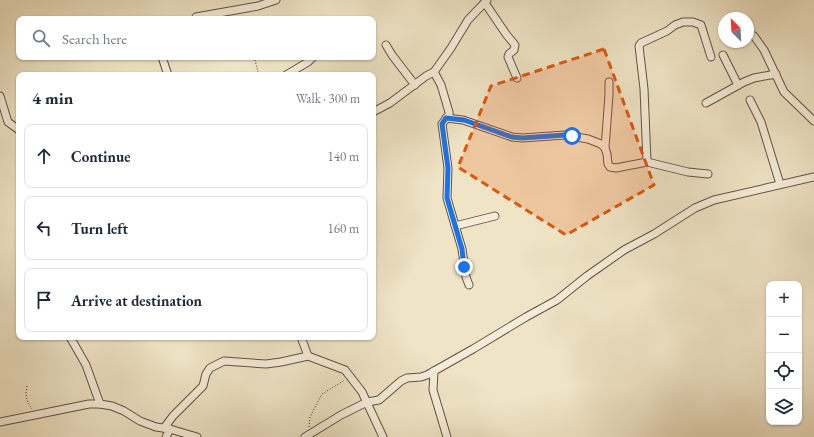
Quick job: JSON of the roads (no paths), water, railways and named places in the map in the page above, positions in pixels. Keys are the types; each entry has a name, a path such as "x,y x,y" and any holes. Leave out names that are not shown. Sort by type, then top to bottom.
{"street":[{"path":"240,0 243,8"},
{"path":"201,16 258,6 276,0"},
{"path":"376,111 390,104 434,72 468,20 486,1 515,45 514,50 508,57 516,78"},
{"path":"647,162 644,89 639,46 641,43 667,32 675,24 693,22 701,25 711,57"},
{"path":"754,36 764,50 784,92 814,121"},
{"path":"386,45 416,85"},
{"path":"723,55 738,85"},
{"path":"163,60 167,72"},
{"path":"291,72 310,60"},
{"path":"434,72 449,112 442,124 448,168 447,198 462,249 469,285"},
{"path":"706,103 754,78 776,74"},
{"path":"609,82 605,148 610,167 616,168 647,162 688,172 708,174"},
{"path":"0,96 8,122 16,128"},
{"path":"750,100 761,122 780,184"},
{"path":"446,118 464,120 512,137 522,138 565,135 588,139 601,144 605,148"},
{"path":"306,436 341,415 367,402 379,400 401,381 407,378 421,377 434,371 557,300 587,276 624,250 654,234 695,208 714,200 814,177"},
{"path":"455,226 495,216"},
{"path":"72,340 86,365 100,404"},
{"path":"302,340 308,356"},
{"path":"166,437 167,428 173,416 202,386 206,374 210,368 217,364 224,361 266,364 308,356 345,370 358,386 383,437"},
{"path":"434,371 433,390 447,437"},
{"path":"0,422 89,404 100,404 124,411 140,421 156,427 167,428 198,437"}]}
